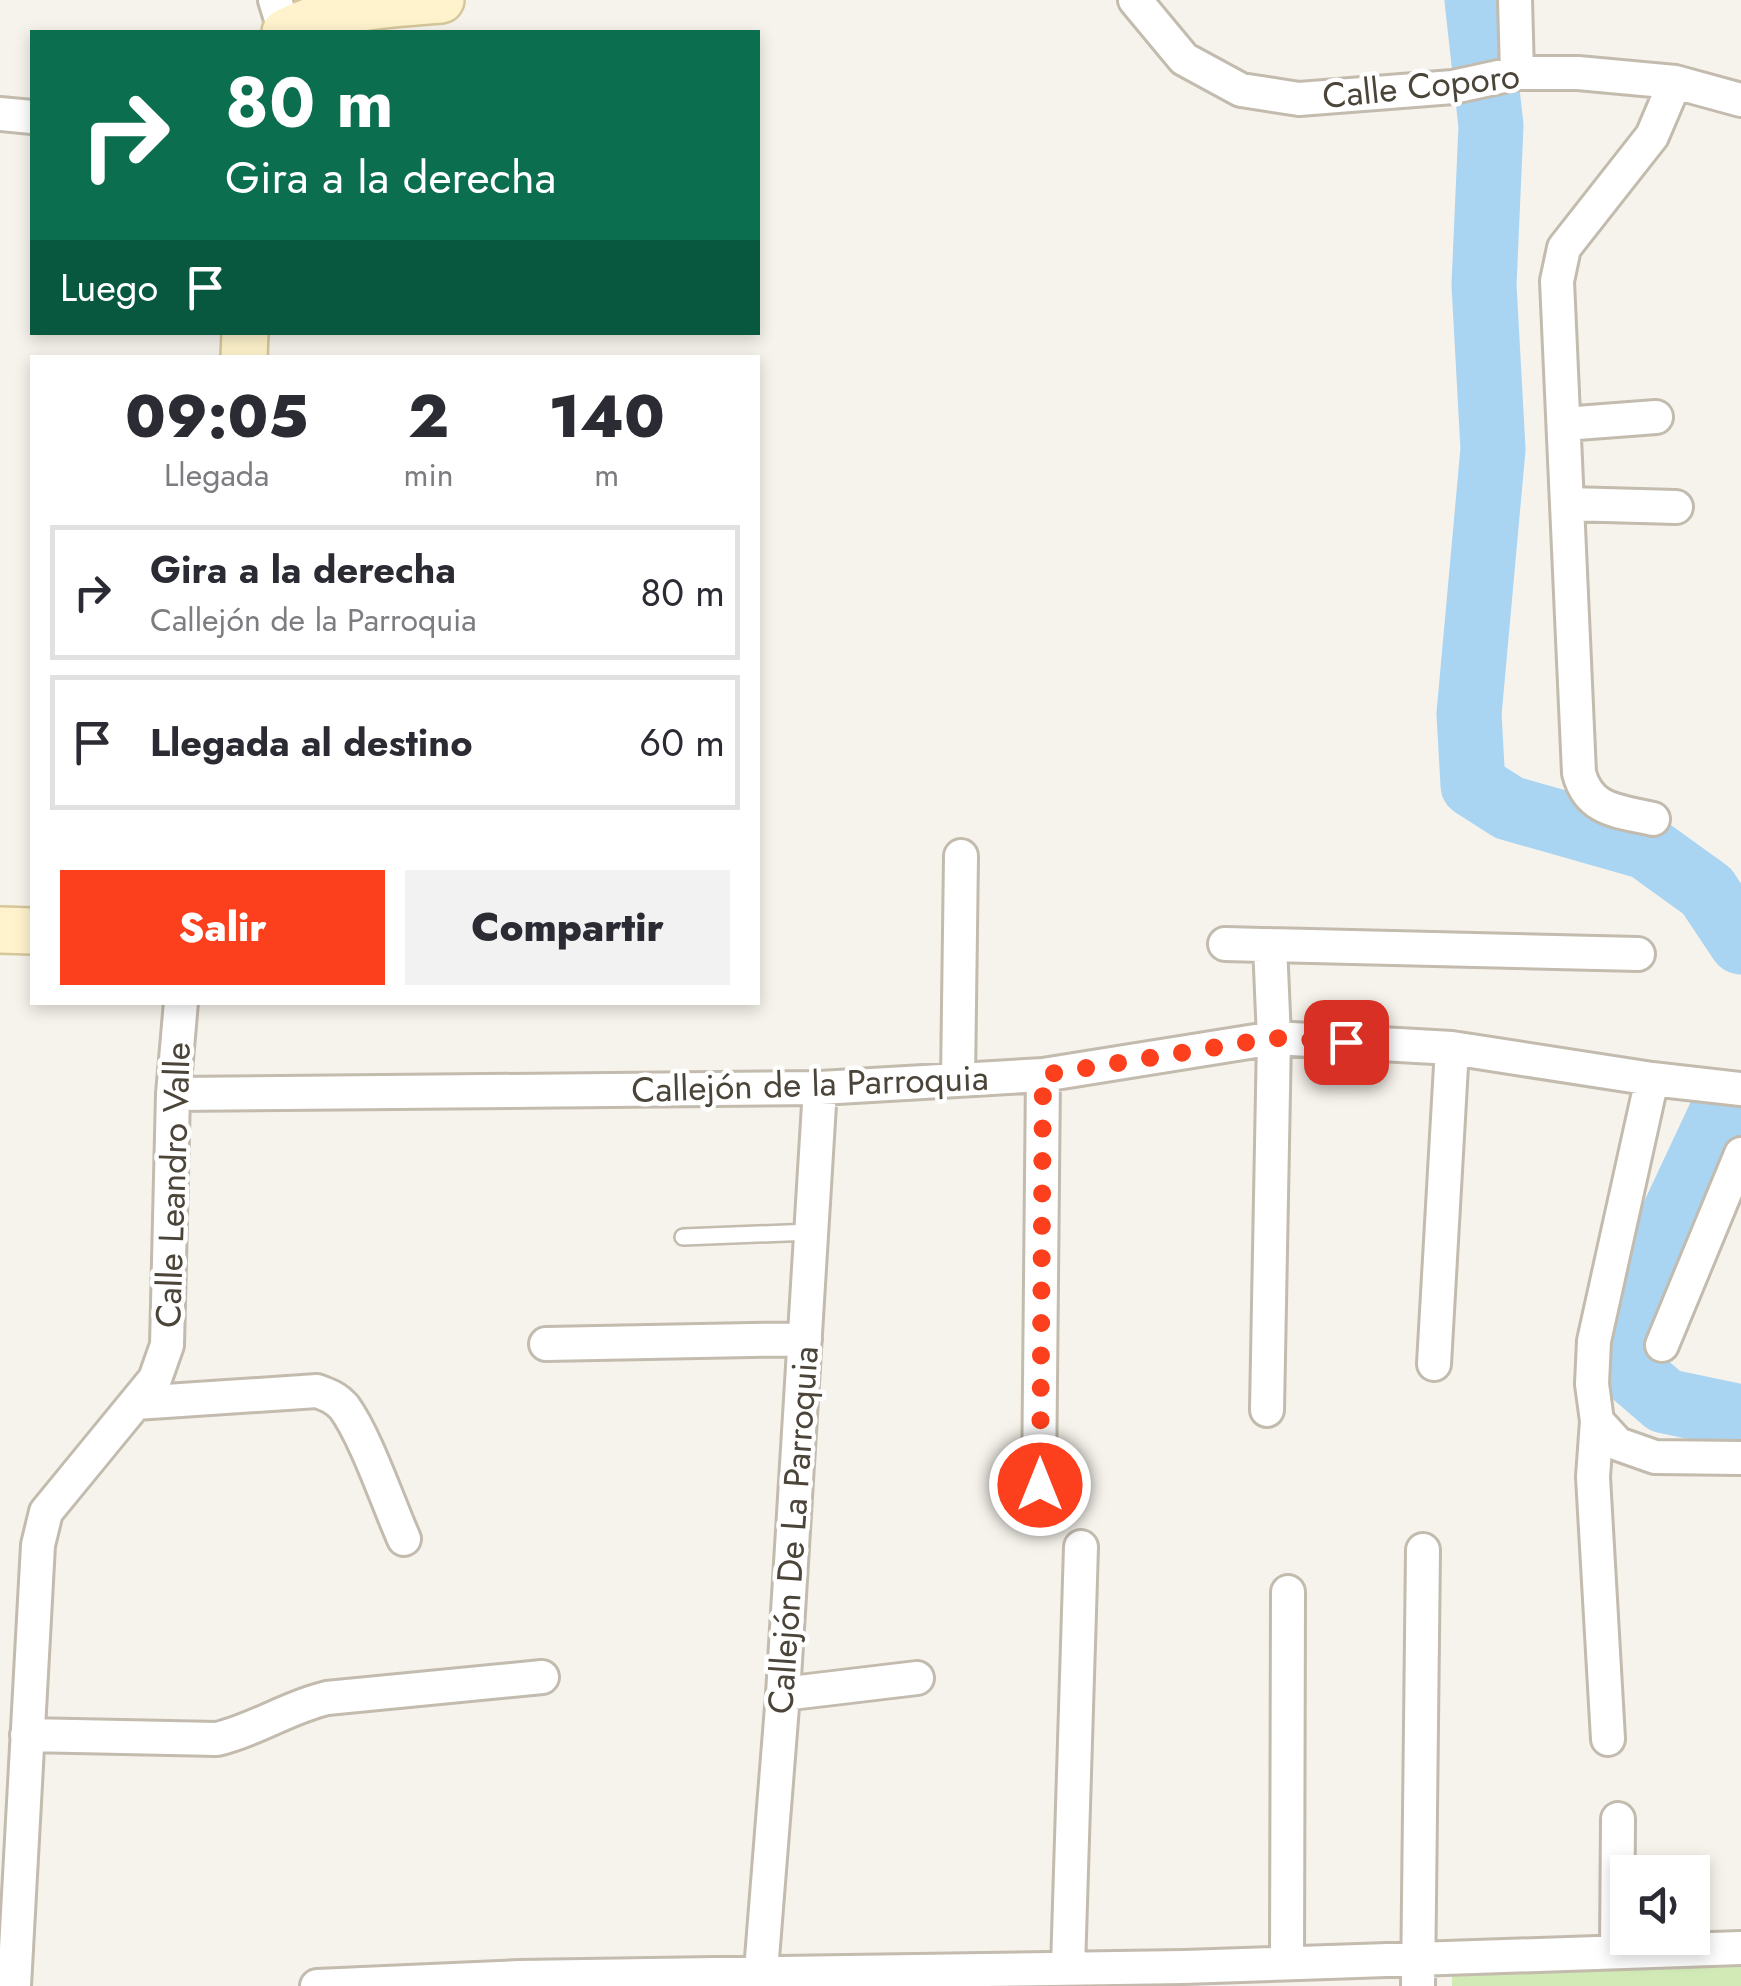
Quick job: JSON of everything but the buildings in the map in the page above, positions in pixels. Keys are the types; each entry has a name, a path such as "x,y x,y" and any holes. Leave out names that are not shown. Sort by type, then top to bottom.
{"main road":[{"path":"289,30 310,20 372,6 442,0"},
{"path":"0,930 30,931"}],"street":[{"path":"275,0 284,30"},
{"name":"Calle Coporo","path":"1135,0 1184,59 1241,90 1299,99 1453,87 1517,73 1623,75 1675,82 1741,100"},
{"path":"1516,0 1517,73"},
{"path":"1653,819 1594,801 1583,789 1579,773 1557,281 1564,248 1652,136 1675,82"},
{"path":"0,114 30,118"},
{"path":"1564,424 1656,418"},
{"path":"1569,504 1676,506"},
{"path":"958,1080 960,856"},
{"path":"1225,944 1638,954"},
{"path":"1268,1410 1274,1038 1270,945"},
{"name":"Calle Leandro Valle","path":"14,1986 27,1735 16,1661 46,1512 154,1380 166,1345 181,1005"},
{"name":"Callejón de la Parroquia","path":"174,1094 820,1088 1043,1075 1274,1038 1452,1048 1741,1089"},
{"path":"1434,1364 1452,1048"},
{"path":"1040,1485 1043,1075"},
{"path":"1608,1739 1593,1476 1597,1421 1592,1384 1594,1340 1652,1079"},
{"name":"Callejón De La Parroquia","path":"761,1971 783,1694 820,1088"},
{"path":"1662,1345 1741,1154"},
{"path":"546,1344 805,1340"},
{"path":"136,1403 317,1391 332,1396 354,1424 404,1539"},
{"path":"1597,1421 1618,1444 1655,1457 1741,1458"},
{"path":"1068,1968 1081,1547"},
{"path":"1418,1972 1423,1550"},
{"path":"1287,1963 1288,1592"},
{"path":"27,1735 217,1739 244,1733 306,1703 327,1698 542,1678"},
{"path":"783,1694 917,1678"},
{"path":"1618,1818 1618,1855"},
{"path":"1710,1949 1741,1948"},
{"path":"317,1986 677,1979 761,1971 825,1978 1068,1968 1183,1976 1287,1963 1418,1972 1610,1953"}],"lane":[{"path":"683,1237 810,1232"}],"green space":[{"path":"1741,1962 1741,1986 1452,1986 1452,1973"}],"waterway":[{"path":"1477,0 1491,126 1484,285 1493,449 1469,714 1473,785 1509,808 1646,847 1707,891 1741,942"},
{"path":"1720,1116 1646,1274 1629,1370 1665,1401 1741,1417"}],"route":[{"path":"1040,1485 1043,1075 1274,1038 1346,1042"}]}
